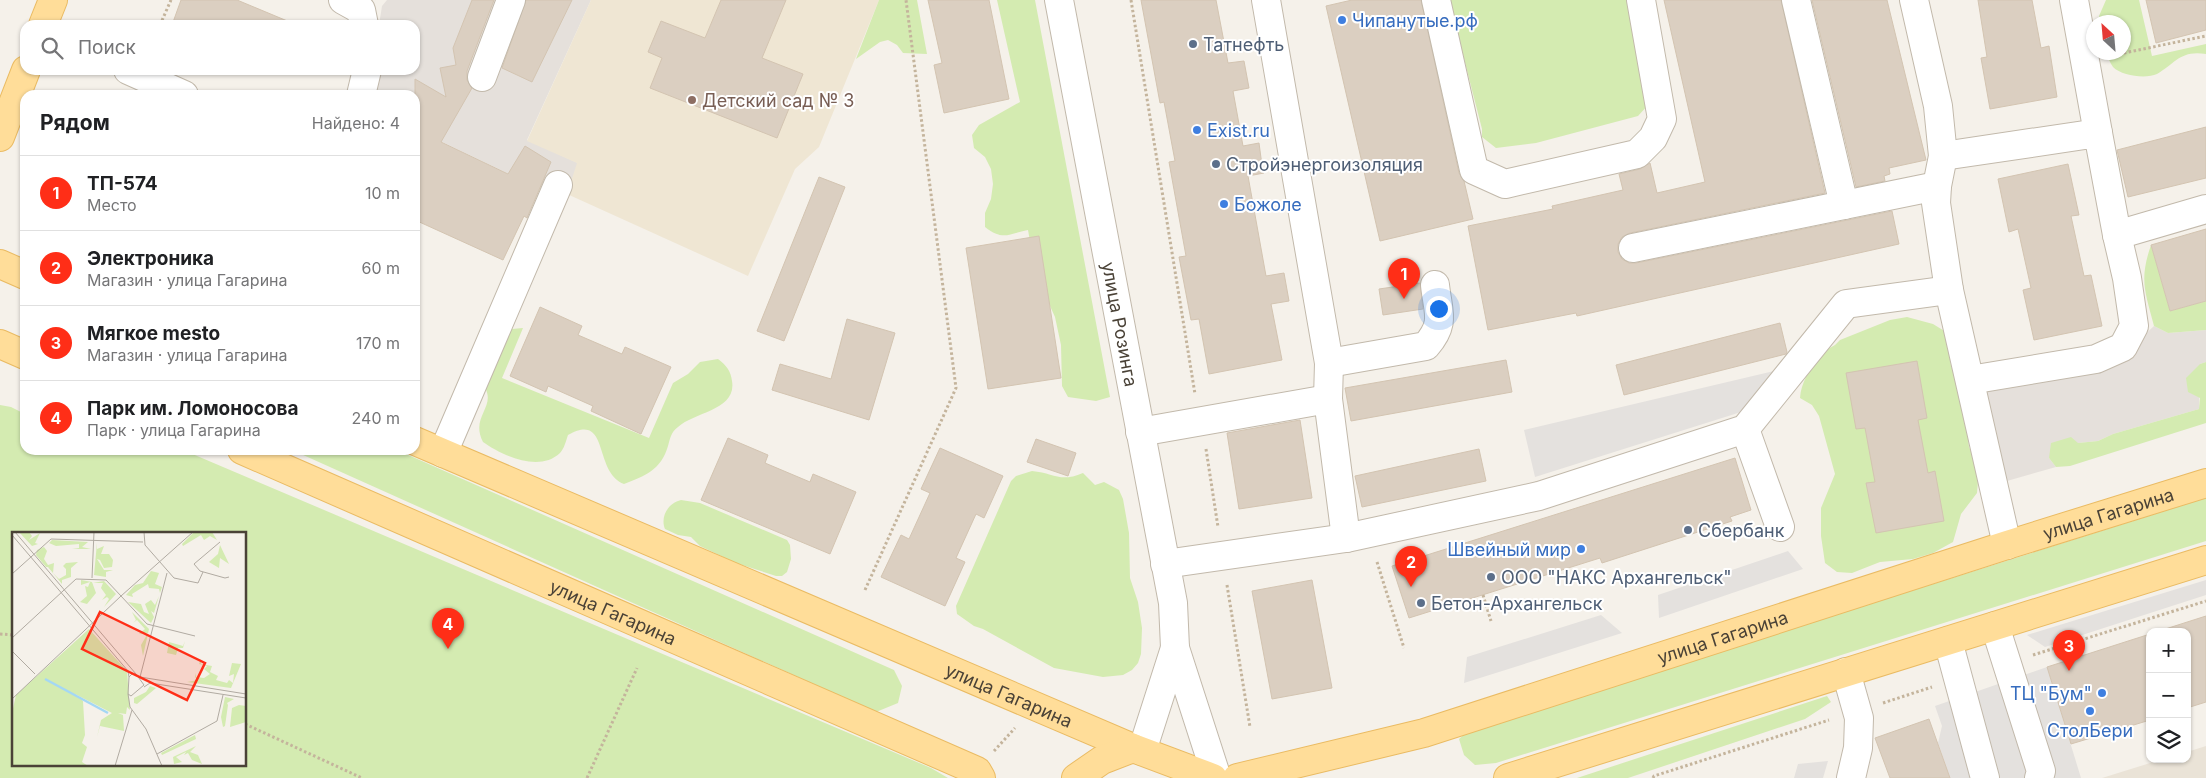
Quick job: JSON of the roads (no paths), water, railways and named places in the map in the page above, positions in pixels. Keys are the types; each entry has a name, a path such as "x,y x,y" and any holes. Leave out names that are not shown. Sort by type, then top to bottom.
{"main road":[{"path":"45,20 53,0"},
{"path":"0,137 24,75"},
{"path":"0,264 20,273"},
{"path":"0,344 20,353"},
{"name":"улица Гагарина","path":"420,443 1137,749 1215,778"},
{"name":"улица Гагарина","path":"253,455 977,771 981,778"},
{"name":"улица Гагарина","path":"1237,778 1424,733 2007,545 2206,483"},
{"path":"1508,778 2206,560"},
{"path":"1076,778 1102,760 1137,749"}],"street":[{"path":"342,0 361,10 363,20"},
{"path":"482,77 511,0"},
{"name":"улица Розинга","path":"1059,0 1173,603 1175,648"},
{"path":"1266,0 1329,363 1328,400 1346,538"},
{"path":"1436,0 1474,170 1505,184 1637,154 1654,138 1662,119 1641,0"},
{"path":"1796,0 1844,205"},
{"path":"1914,0 1938,106 1943,156 1937,186 1936,204 1949,290 2007,545"},
{"path":"1970,380 2096,358 2122,347 2134,326 2127,278 2117,235 2074,0"},
{"path":"139,75 173,90"},
{"path":"362,90 366,75"},
{"path":"1943,156 2098,133"},
{"path":"443,453 558,185"},
{"path":"1633,248 1937,186"},
{"path":"2117,235 2206,208"},
{"path":"1329,363 1426,346 1436,334 1439,325 1435,285"},
{"path":"1165,564 1346,538 1539,496 1745,429 1846,304 1949,290"},
{"path":"1140,432 1328,400"},
{"path":"1745,429 1780,526"},
{"path":"1995,626 2041,771 2039,778"},
{"path":"1948,641 1960,678 1985,778"},
{"path":"1137,749 1175,648"},
{"path":"1175,648 1215,778"},
{"path":"1846,672 1859,718 1858,748 1851,778"}],"place":[{"name":"Чипанутые.рф","path":"1342,20"},
{"name":"Татнефть","path":"1193,44"},
{"name":"Детский сад № 3","path":"692,100"},
{"name":"Exist.ru","path":"1197,130"},
{"name":"Стройэнергоизоляция","path":"1216,164"},
{"name":"Божоле","path":"1224,204"},
{"name":"ТП-574","path":"1404,299"},
{"name":"Сбербанк","path":"1688,530"},
{"name":"Швейный мир","path":"1581,549"},
{"name":"ООО \"НАКС Архангельск\"","path":"1491,577"},
{"name":"Электроника","path":"1411,587"},
{"name":"Бетон-Архангельск","path":"1421,603"},
{"name":"Парк им. Ломоносова","path":"448,649"},
{"name":"Мягкое mesto","path":"2069,671"},
{"name":"ТЦ \"Бум\"","path":"2102,693"},
{"name":"СтолБери","path":"2090,711"}]}
